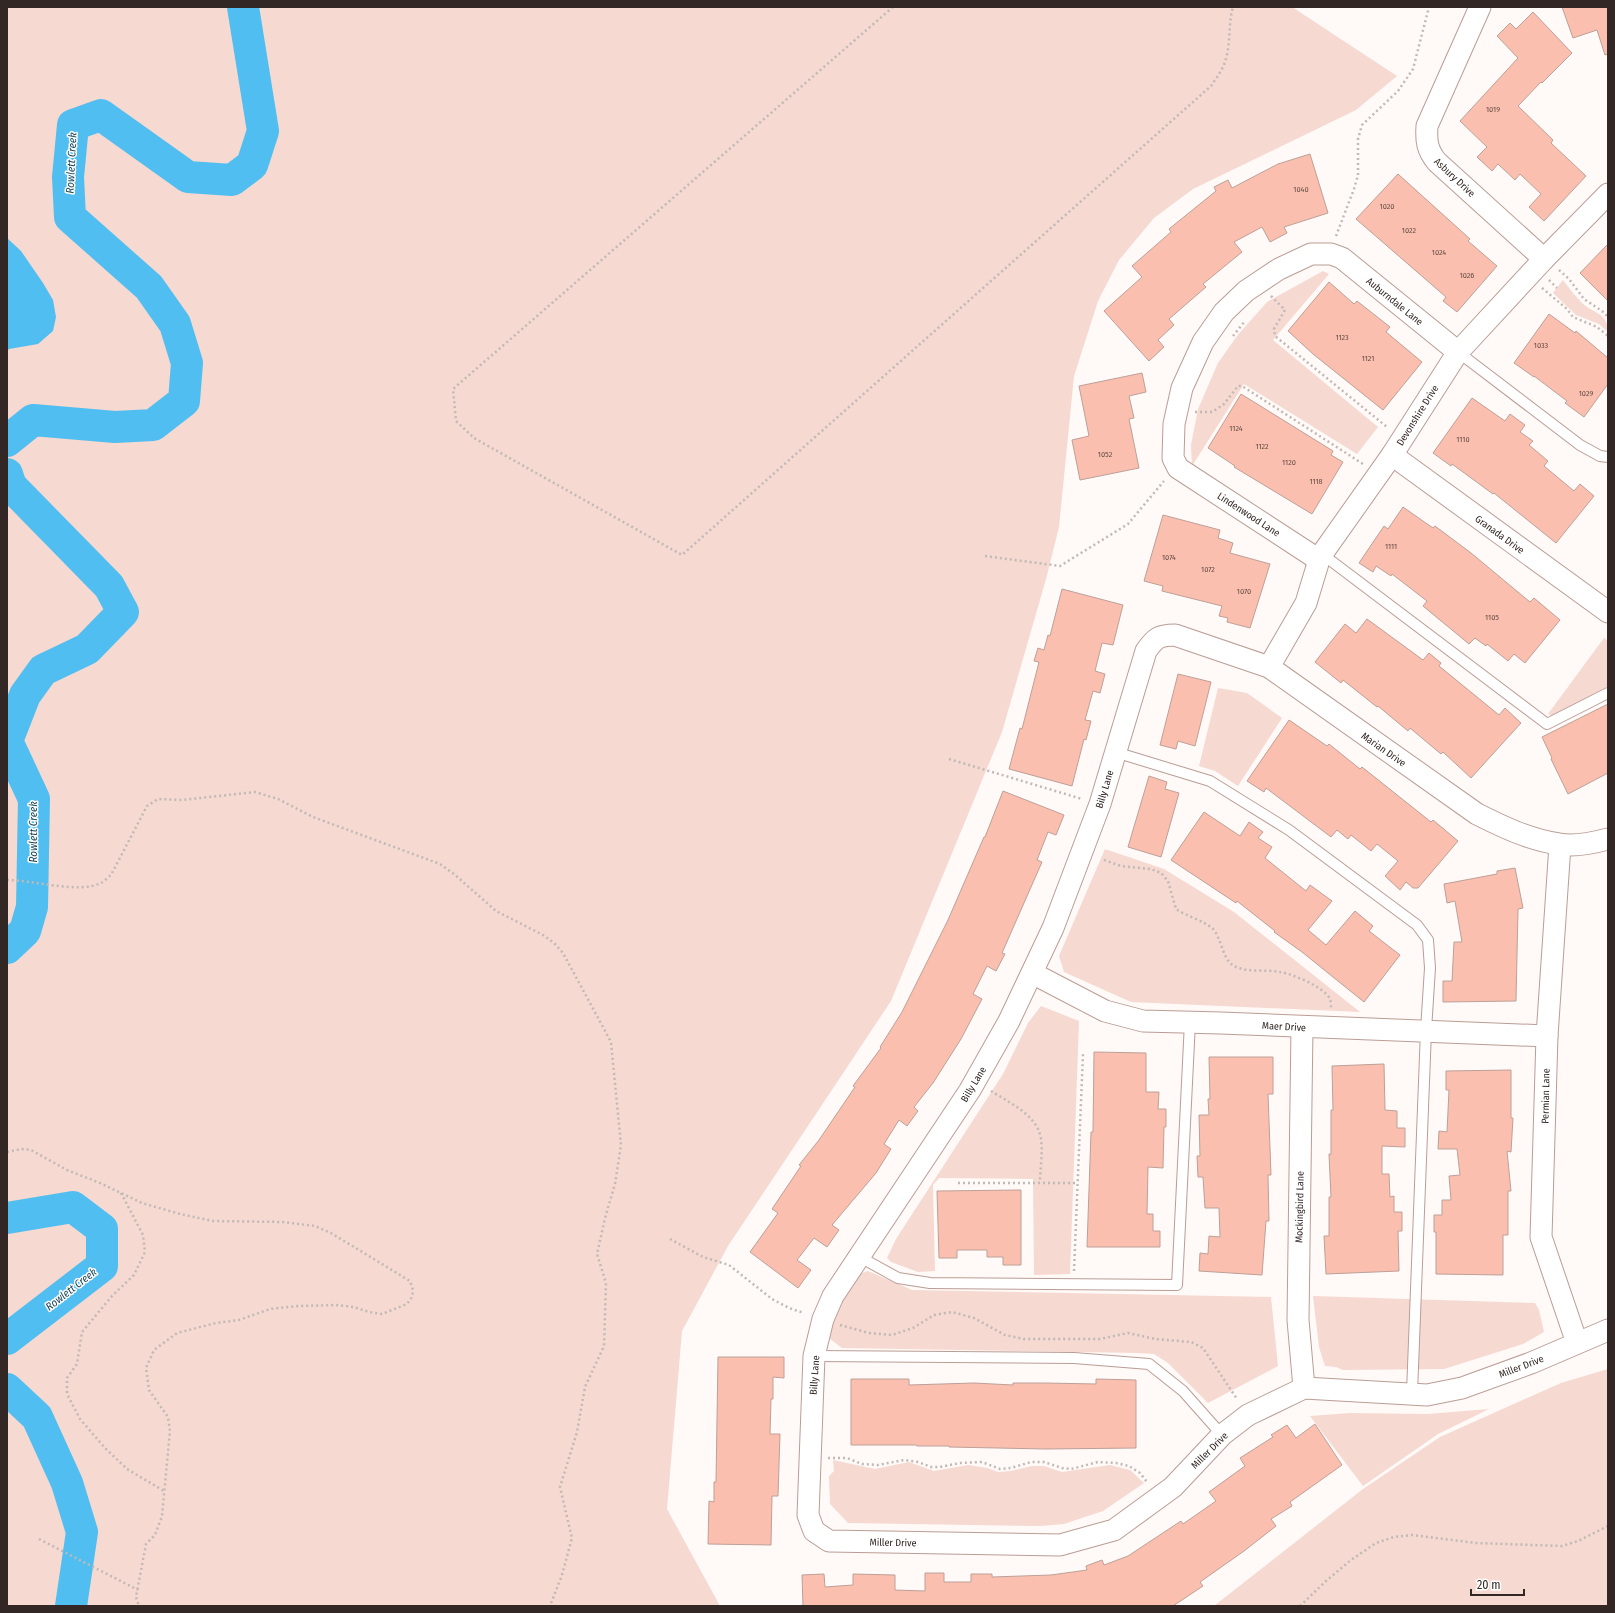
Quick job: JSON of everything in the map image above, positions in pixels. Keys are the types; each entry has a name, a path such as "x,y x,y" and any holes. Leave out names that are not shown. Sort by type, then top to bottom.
{"street":[{"name":"Asbury Drive","path":"1480,7 1427,126 1426,140 1430,154 1437,162 1551,264"},
{"name":"Devonshire Drive","path":"1269,667 1306,603 1321,557 1392,455 1458,352 1528,276 1551,264 1608,194"},
{"path":"1178,468 1173,458 1174,424 1182,388 1203,342 1224,312 1246,291 1279,269 1311,254 1331,254"},
{"name":"Auburndale Lane","path":"1331,254 1342,258 1458,352"},
{"name":"Granada Drive","path":"1392,455 1608,612"},
{"name":"Lindenwood Lane","path":"1178,468 1321,557"},
{"name":"Marian Drive","path":"1164,635 1176,634 1269,667 1476,814 1512,831 1560,845 1589,844 1608,839"},
{"name":"Billy Lane","path":"814,1531 808,1515 814,1356 823,1320 833,1296 858,1256 970,1090 1009,1021 1053,928 1100,804 1146,651 1153,640 1164,635"},
{"name":"Permian Lane","path":"1560,845 1546,1036 1542,1237 1577,1343"},
{"name":"Maer Drive","path":"1032,973 1105,1011 1143,1021 1426,1030 1546,1036"},
{"name":"Mockingbird Lane","path":"1302,1026 1298,1320 1304,1388"},
{"name":"Miller Drive","path":"814,1531 829,1540 1060,1545 1114,1530 1173,1487 1222,1435 1248,1414 1304,1388 1428,1395 1462,1388 1531,1363 1608,1330"}],"lane":[{"path":"1458,352 1580,445 1600,456 1608,457"},
{"path":"1321,557 1547,724 1608,693"},
{"path":"1115,752 1210,781 1289,830 1417,925 1428,940 1430,968 1426,1030 1412,1393"},
{"path":"858,1256 898,1278 930,1283 1177,1285 1190,1022"},
{"path":"814,1356 1074,1358 1149,1364 1183,1391 1222,1435"}],"path":[{"path":"893,7 453,390 456,421 474,438 682,555 1211,86 1227,57 1230,18 1233,7"},
{"path":"1331,254 1358,175 1358,139 1362,125 1398,91 1412,69 1429,7"},
{"path":"1551,264 1569,279 1584,299 1608,317"},
{"path":"1528,276 1567,309 1574,318 1597,327 1608,336"},
{"path":"1549,280 1557,288"},
{"path":"1267,298 1275,293"},
{"path":"1270,296 1285,310 1274,329 1275,336 1389,429"},
{"path":"1229,340 1249,317"},
{"path":"1195,408 1194,412 1212,412 1224,404 1238,386 1242,386 1364,464"},
{"path":"985,556 1060,566 1128,524 1164,481 1178,468"},
{"path":"949,759 1084,799"},
{"path":"7,880 75,887 90,887 102,882 111,875 147,806 158,799 182,800 255,792 278,799 320,820 440,864 454,874 496,911 542,935 554,943 563,953 611,1042 621,1145 614,1184 597,1254 606,1283 604,1346 585,1387 577,1432 560,1487 572,1538 562,1575 550,1606"},
{"path":"1104,860 1121,866 1151,869 1161,873 1168,881 1176,909 1186,916 1207,924 1214,930 1226,957 1234,966 1245,969 1280,972 1305,981 1323,991 1330,1000 1332,1013"},
{"path":"1074,1284 1083,1054"},
{"path":"989,1090 1022,1112 1036,1124 1041,1138 1040,1182"},
{"path":"7,1152 31,1150 67,1170 120,1192 142,1203 180,1214 213,1221 283,1222 314,1226 331,1233 410,1281 413,1290 412,1297 407,1304 382,1314 368,1312 354,1307 336,1305 298,1306 270,1309 239,1320 216,1323 177,1333 154,1350 146,1368 149,1390 168,1417 170,1431 162,1516 154,1535 146,1544 136,1597 139,1606"},
{"path":"958,1183 1078,1183"},
{"path":"120,1192 144,1234 145,1252 134,1276 112,1296 82,1332 77,1364 67,1378 67,1394 80,1419 105,1448 127,1469 164,1491"},
{"path":"670,1239 703,1257 729,1265 772,1299 789,1308 807,1314"},
{"path":"836,1324 869,1333 892,1335 913,1328 934,1315 952,1312 974,1318 1005,1335 1024,1339 1100,1339 1128,1333 1155,1339 1191,1342 1203,1348 1248,1414"},
{"path":"828,1458 847,1458 862,1464 878,1465 904,1460 918,1462 931,1467 940,1467 960,1462 982,1462 1000,1469 1012,1468 1031,1462 1044,1462 1062,1468 1071,1468 1098,1462 1116,1462 1129,1466 1140,1473 1149,1485"},
{"path":"1300,1606 1351,1560 1376,1543 1394,1537 1412,1535 1476,1543 1562,1546 1578,1541 1608,1526"},
{"path":"40,1539 138,1590"}],"shaded area":[{"path":"7,7 1292,7 1397,76 1356,110 1193,189 1154,218 1119,260 1098,301 1074,376 1059,527 1046,579 1002,732 891,1001 728,1246 682,1331 667,1509 720,1606 7,1606"},
{"path":"1323,271 1329,274 1273,340 1378,427 1357,454 1244,384 1192,466 1191,445 1198,409 1218,363 1237,336 1267,302"},
{"path":"1563,280 1582,303 1603,317 1606,321 1608,332 1599,324 1576,315 1553,293"},
{"path":"1604,638 1608,641 1608,686 1553,716 1548,714"},
{"path":"1218,688 1247,693 1282,718 1238,786 1215,771 1199,766"},
{"path":"1105,849 1164,869 1234,912 1360,1012 1131,1002 1064,972 1059,956"},
{"path":"1041,1006 1079,1021 1070,1274 1034,1275 1033,1179 939,1178 933,1185 935,1271 918,1272 891,1262 887,1258 896,1239 1003,1074 1028,1023"},
{"path":"868,1271 912,1290 1271,1297 1278,1366 1208,1403 1168,1363 1154,1354 842,1348 830,1339 828,1328 854,1276"},
{"path":"1313,1296 1535,1303 1539,1310 1544,1332 1523,1344 1444,1369 1343,1370 1336,1367 1325,1366 1319,1347"},
{"path":"1608,1369 1608,1606 1214,1606 1363,1489 1440,1437 1561,1383"},
{"path":"1489,1409 1438,1434 1363,1486 1310,1416 1350,1413 1428,1414"},
{"path":"833,1460 875,1469 909,1462 934,1471 968,1465 987,1468 998,1472 1011,1471 1032,1466 1044,1466 1062,1472 1110,1465 1130,1470 1144,1483 1103,1511 1064,1524 1040,1526 848,1523 830,1504 829,1476 834,1471"}],"water":[{"path":"7,238 21,251 43,283 53,300 56,317 53,331 38,344 9,349 7,351"}],"building":[{"path":"1562,7 1608,7 1608,54 1605,55 1597,30 1573,38"},
{"path":"1533,12 1572,53 1518,106 1553,140 1551,143 1586,176 1544,221 1529,207 1541,194 1520,174 1515,180 1498,164 1492,171 1477,157 1487,147 1460,121 1518,58 1497,36 1510,23 1516,29"},
{"path":"1310,154 1328,213 1284,227 1287,233 1270,242 1262,227 1234,242 1242,252 1203,284 1206,287 1169,319 1174,325 1158,340 1164,347 1149,361 1104,311 1142,277 1132,266 1171,232 1169,229 1216,191 1214,187 1228,180 1232,188 1278,164"},
{"path":"1398,174 1470,239 1468,241 1497,266 1457,312 1443,301 1446,297 1356,219"},
{"path":"1608,244 1608,301 1580,273"},
{"path":"1329,282 1354,304 1357,301 1390,327 1386,332 1422,362 1383,410 1313,354 1288,331"},
{"path":"1549,314 1575,333 1576,331 1608,358 1608,384 1584,417 1565,403 1567,401 1514,363"},
{"path":"1142,373 1146,392 1129,396 1134,418 1129,419 1139,468 1080,480 1072,440 1089,436 1079,386"},
{"path":"1241,394 1333,451 1331,455 1343,462 1312,514 1234,467 1235,466 1208,448"},
{"path":"1472,398 1505,421 1510,414 1525,425 1520,432 1533,441 1529,445 1548,461 1544,466 1574,491 1580,484 1594,496 1556,543 1494,493 1493,494 1452,464 1451,466 1433,453"},
{"path":"1403,507 1433,528 1435,526 1471,553 1530,602 1534,598 1560,620 1525,663 1514,654 1508,661 1487,644 1486,646 1475,638 1469,644 1423,606 1427,601 1392,574 1391,576 1376,566 1373,572 1359,563 1384,526 1388,529"},
{"path":"1163,515 1220,530 1218,538 1233,543 1230,553 1270,564 1250,628 1227,622 1228,618 1219,616 1222,606 1162,591 1163,586 1144,581"},
{"path":"1062,589 1123,605 1113,645 1102,643 1095,671 1105,674 1100,693 1093,691 1085,720 1091,721 1086,740 1084,739 1072,786 1009,769 1020,728 1022,729 1039,662 1034,661 1038,648 1044,650 1048,635 1050,636"},
{"path":"1367,619 1423,660 1429,653 1441,663 1439,666 1499,715 1505,708 1521,723 1471,778 1443,752 1441,754 1410,728 1408,731 1343,680 1341,683 1315,662 1345,624 1356,633"},
{"path":"1178,674 1211,682 1195,746 1178,741 1176,749 1160,745"},
{"path":"1608,704 1608,773 1568,794 1542,737"},
{"path":"1289,720 1327,746 1329,744 1360,769 1362,767 1431,822 1433,820 1458,841 1418,888 1413,888 1406,882 1400,890 1385,876 1398,861 1377,844 1371,851 1351,835 1348,839 1337,830 1331,837 1266,788 1264,792 1247,781"},
{"path":"1149,776 1167,782 1165,789 1179,793 1161,857 1128,847"},
{"path":"1003,791 1064,815 1056,835 1048,832 1037,860 1042,862 1002,953 1005,954 996,971 987,966 973,994 982,999 961,1039 933,1083 914,1107 918,1111 907,1126 899,1120 884,1144 891,1149 876,1173 832,1225 839,1230 827,1247 814,1238 797,1260 811,1270 798,1288 750,1252 778,1213 772,1209 801,1166 799,1165 819,1140 855,1087 853,1086 881,1048 880,1047 902,1012 948,920 985,837"},
{"path":"1204,812 1240,836 1249,822 1263,832 1258,838 1272,847 1265,858 1306,891 1310,885 1332,901 1308,930 1326,945 1355,911 1373,926 1369,931 1400,955 1364,1002 1302,952 1274,932 1275,931 1237,901 1236,903 1171,860"},
{"path":"1515,868 1523,908 1518,909 1516,1001 1443,1002 1443,981 1452,981 1454,942 1462,942 1455,901 1447,903 1444,884 1497,874 1497,871"},
{"path":"1094,1052 1146,1053 1146,1092 1159,1092 1158,1109 1166,1109 1163,1168 1148,1167 1147,1214 1153,1214 1153,1231 1160,1231 1160,1247 1087,1247 1091,1132 1093,1132"},
{"path":"1209,1057 1273,1057 1273,1094 1268,1094 1271,1175 1268,1175 1269,1221 1266,1221 1262,1275 1199,1271 1200,1253 1208,1254 1209,1236 1220,1237 1219,1208 1205,1208 1203,1177 1198,1177 1197,1156 1200,1156 1199,1115 1209,1115"},
{"path":"1384,1064 1385,1110 1397,1111 1397,1128 1405,1128 1405,1147 1382,1146 1382,1174 1389,1174 1390,1197 1394,1196 1394,1212 1402,1212 1402,1231 1398,1231 1399,1271 1326,1274 1324,1236 1329,1236 1329,1197 1331,1197 1329,1154 1331,1154 1331,1110 1333,1110 1332,1066"},
{"path":"1511,1070 1511,1118 1513,1118 1511,1152 1507,1151 1511,1191 1508,1191 1508,1235 1503,1235 1503,1275 1436,1274 1436,1232 1434,1232 1434,1215 1442,1215 1442,1200 1451,1200 1449,1176 1460,1175 1457,1149 1438,1149 1439,1131 1447,1132 1449,1090 1446,1090 1446,1071"},
{"path":"1021,1190 1021,1265 1003,1265 1003,1257 987,1257 987,1250 957,1250 957,1258 939,1258 937,1191"},
{"path":"718,1357 784,1357 784,1378 773,1377 773,1399 771,1399 770,1434 780,1434 778,1496 772,1496 771,1545 708,1544 709,1501 714,1502 714,1482 716,1482"},
{"path":"851,1379 909,1379 909,1385 974,1383 1013,1385 1013,1383 1096,1384 1096,1379 1136,1380 1136,1448 1046,1449 916,1445 851,1445"},
{"path":"1315,1424 1342,1465 1290,1502 1292,1506 1271,1519 1276,1526 1200,1582 1203,1586 1173,1606 803,1606 802,1575 824,1574 825,1587 853,1585 853,1574 895,1575 895,1590 925,1591 925,1573 944,1573 944,1582 971,1582 971,1574 992,1574 992,1577 1051,1575 1087,1570 1086,1566 1102,1560 1104,1565 1128,1556 1181,1521 1183,1524 1216,1501 1209,1492 1245,1466 1240,1458 1273,1437 1271,1435 1287,1425 1296,1438"}],"waterway":[{"name":"Rowlett Creek","path":"7,441 33,420 115,427 153,425 184,401 187,363 175,324 149,287 70,217 68,177 73,125 101,115 188,177 232,180 252,165 263,131 243,7"},
{"name":"Rowlett Creek","path":"7,474 11,486 109,586 123,612 87,649 43,670 25,695 7,741 34,799 32,907 25,931 7,948"},
{"name":"Rowlett Creek","path":"7,1218 73,1207 102,1229 102,1266 7,1339"},
{"name":"Rowlett Creek","path":"7,1389 37,1417 67,1483 82,1532 71,1606"}]}
